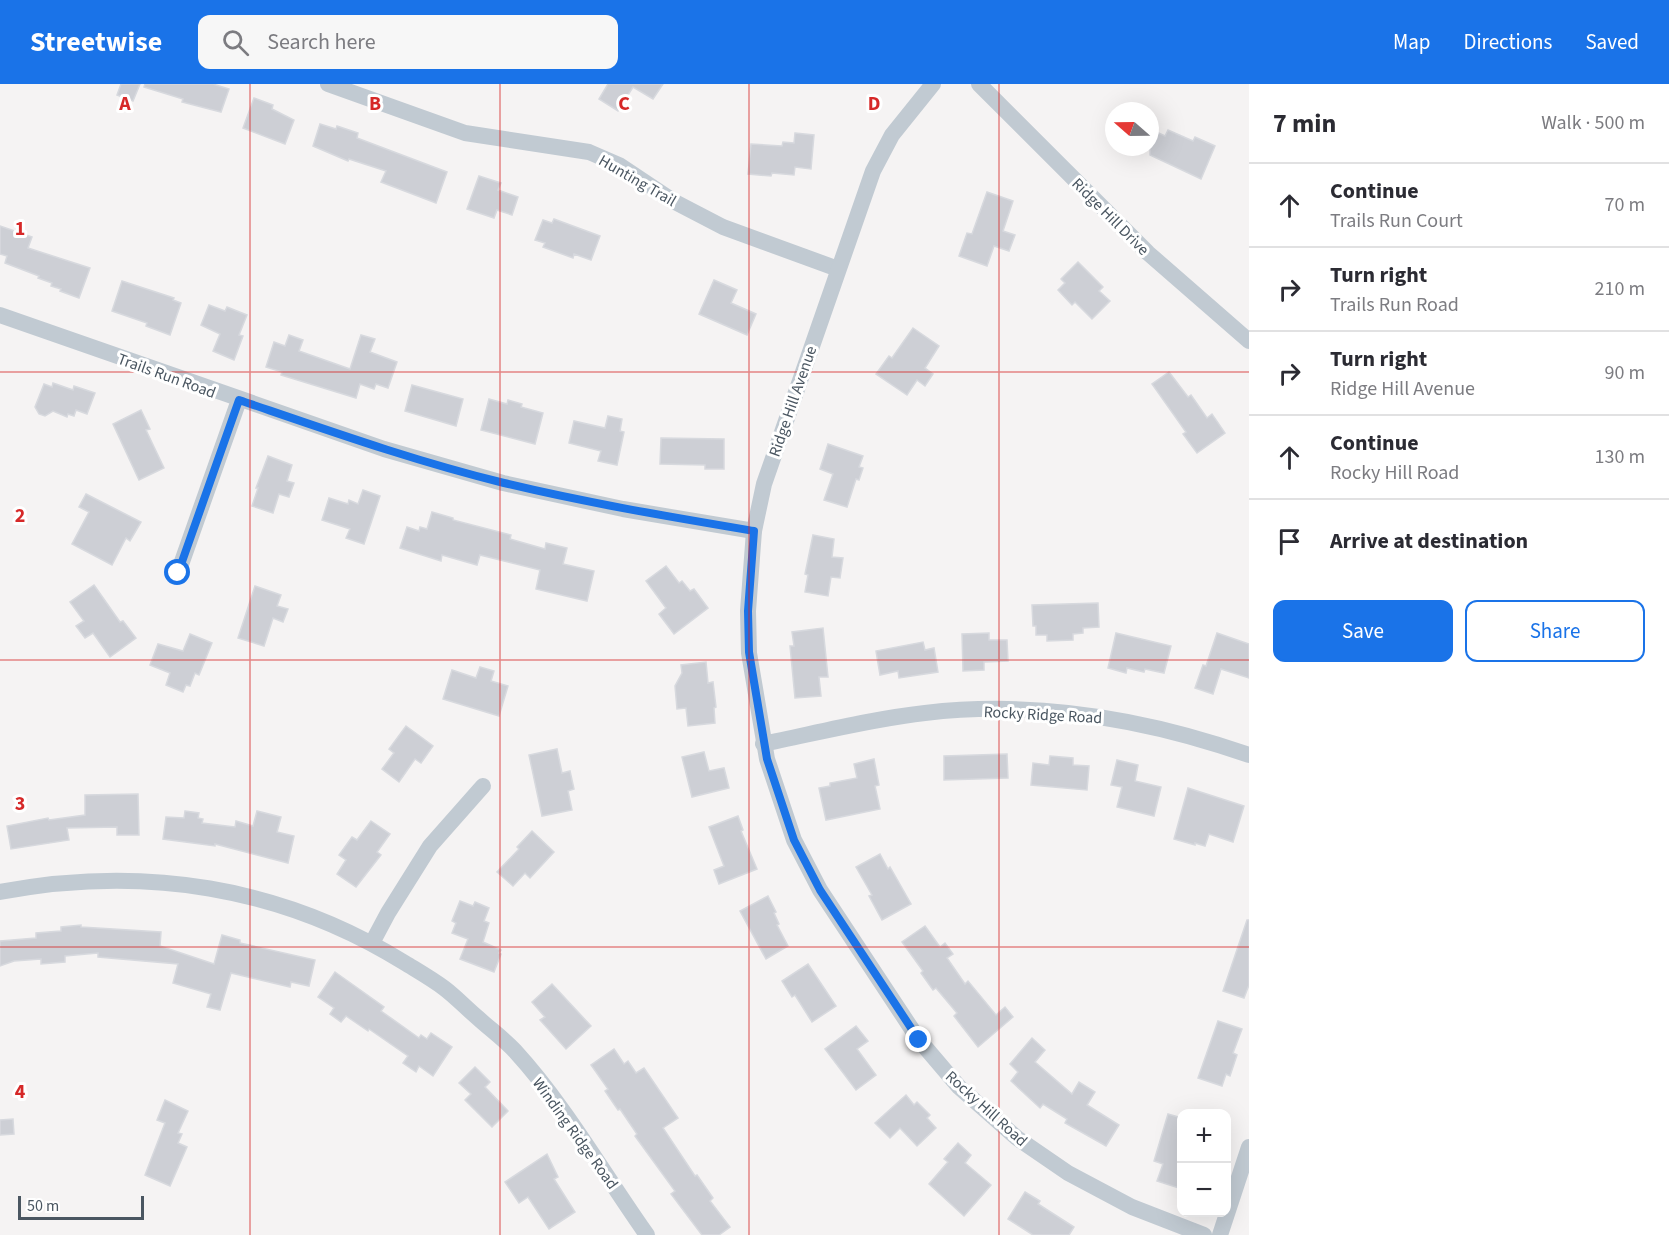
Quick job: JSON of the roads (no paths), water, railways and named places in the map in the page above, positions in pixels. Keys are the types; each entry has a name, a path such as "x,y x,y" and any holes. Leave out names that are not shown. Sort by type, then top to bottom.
{"street":[{"name":"Hunting Trail","path":"330,84 465,133 589,152 619,165 673,201 723,227 838,269"},
{"name":"Ridge Hill Avenue","path":"763,744 749,652 748,611 754,531 764,484 873,171 892,135 933,84"},
{"name":"Ridge Hill Drive","path":"979,84 1148,253 1249,340"},
{"name":"Trails Run Road","path":"0,315 384,449 503,483 623,509 754,531"},
{"path":"178,573 239,400"},
{"name":"Rocky Ridge Road","path":"763,744 927,712 1004,708 1101,716 1208,741 1249,755"},
{"name":"Rocky Hill Road","path":"763,744 794,840 820,890 919,1040 959,1087 1017,1138 1068,1173 1132,1207 1204,1235"},
{"path":"372,943 430,846 483,786"},
{"name":"Winding Ridge Road","path":"0,892 53,883 104,879 156,881 242,894 309,915 372,943 443,987 514,1050 558,1103 639,1232"},
{"path":"1220,1235 1249,1147"}]}
